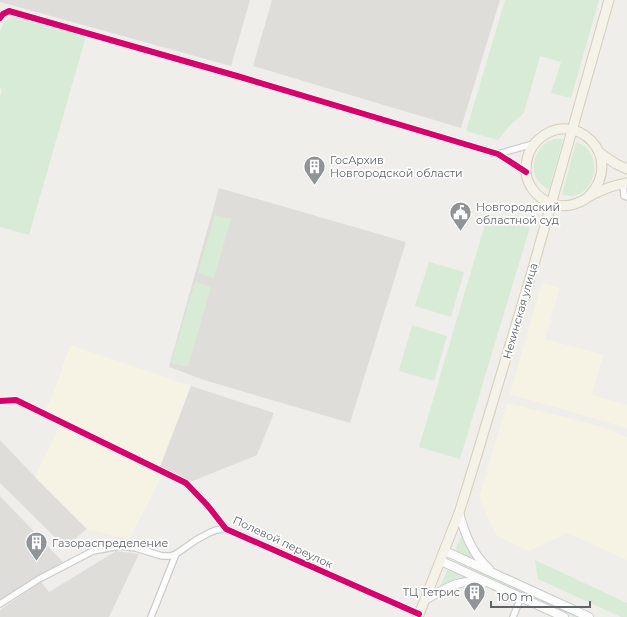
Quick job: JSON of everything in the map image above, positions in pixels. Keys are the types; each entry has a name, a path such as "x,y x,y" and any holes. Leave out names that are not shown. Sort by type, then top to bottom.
{"main road":[{"name":"Нехинская улица","path":"418,616 459,514 510,348 609,0"},
{"path":"557,129 572,130 589,138 595,145 600,153 602,161 601,176 594,191 582,201 567,206 551,204 534,192 530,186 526,172 528,153 533,144 550,131 557,129"},
{"path":"600,153 616,164 627,168"},
{"path":"589,196 625,183"},
{"path":"459,514 467,538 476,555 483,564 498,575"},
{"path":"445,551 589,617"},
{"path":"441,561 564,617"},
{"path":"425,600 447,587 464,582 479,582 496,586"}],"street":[{"path":"0,18 3,14 9,11 237,76 498,154 526,172"},
{"path":"498,154 533,144"},
{"path":"625,183 625,196"},
{"name":"Полевой переулок","path":"0,401 16,400 186,484 208,506 226,528 418,616"},
{"path":"0,604 39,579 93,551 120,546 136,548 162,556 170,556 176,554 209,533 226,528"},
{"path":"151,617 176,554"},
{"path":"513,617 521,597"}],"shaded area":[{"path":"0,0 250,0 231,66 0,2"},
{"path":"272,0 500,0 461,128 253,66"},
{"path":"219,188 406,242 350,423 204,380 169,367"},
{"path":"542,283 560,288 545,339 603,355 592,395 627,405 627,428 510,394"},
{"path":"70,345 191,386 160,467 45,411 57,384"},
{"path":"191,386 274,413 257,455 190,482 160,467"},
{"path":"507,403 592,424 627,437 627,560 567,533 529,551 497,536 479,498"},
{"path":"60,426 162,476 129,539 87,529 35,477"},
{"path":"0,440 87,529 65,547 0,483"},
{"path":"0,496 63,562 0,600"},
{"path":"116,551 139,554 109,617 0,617 0,610 41,582 49,592"}],"green space":[{"path":"505,0 599,0 571,98 551,93 561,62 540,56 524,113 511,124 498,140 466,131"},
{"path":"16,17 86,36 29,235 0,227 0,97 2,90 0,88 0,32 4,22 9,18"},
{"path":"555,139 563,139 549,190 537,179 534,165 536,155 542,146"},
{"path":"576,142 584,145 592,156 594,162 594,174 589,185 581,193 573,196 562,195"},
{"path":"488,214 530,227 460,459 419,447"},
{"path":"215,215 231,219 214,278 198,273"},
{"path":"429,262 464,272 451,317 415,306"},
{"path":"195,282 211,287 188,367 171,363"},
{"path":"412,325 447,336 434,381 399,371"},
{"path":"462,534 476,561 455,551"},
{"path":"535,560 627,603 627,617 621,617 538,579"},
{"path":"461,562 580,617 573,617 460,565"},
{"path":"448,568 471,578 457,580 440,587"}],"cycle path":[{"path":"0,18 3,14 9,11 237,76 498,154 526,172"},
{"path":"0,401 16,400 186,483 208,506 226,529 419,614"}],"place":[{"name":"ГосАрхив Новгородской области","path":"314,186"},
{"name":"Новгородский областной суд","path":"461,232"},
{"name":"Газораспределение","path":"36,562"},
{"name":"ТЦ Тетрис","path":"475,612"}]}
